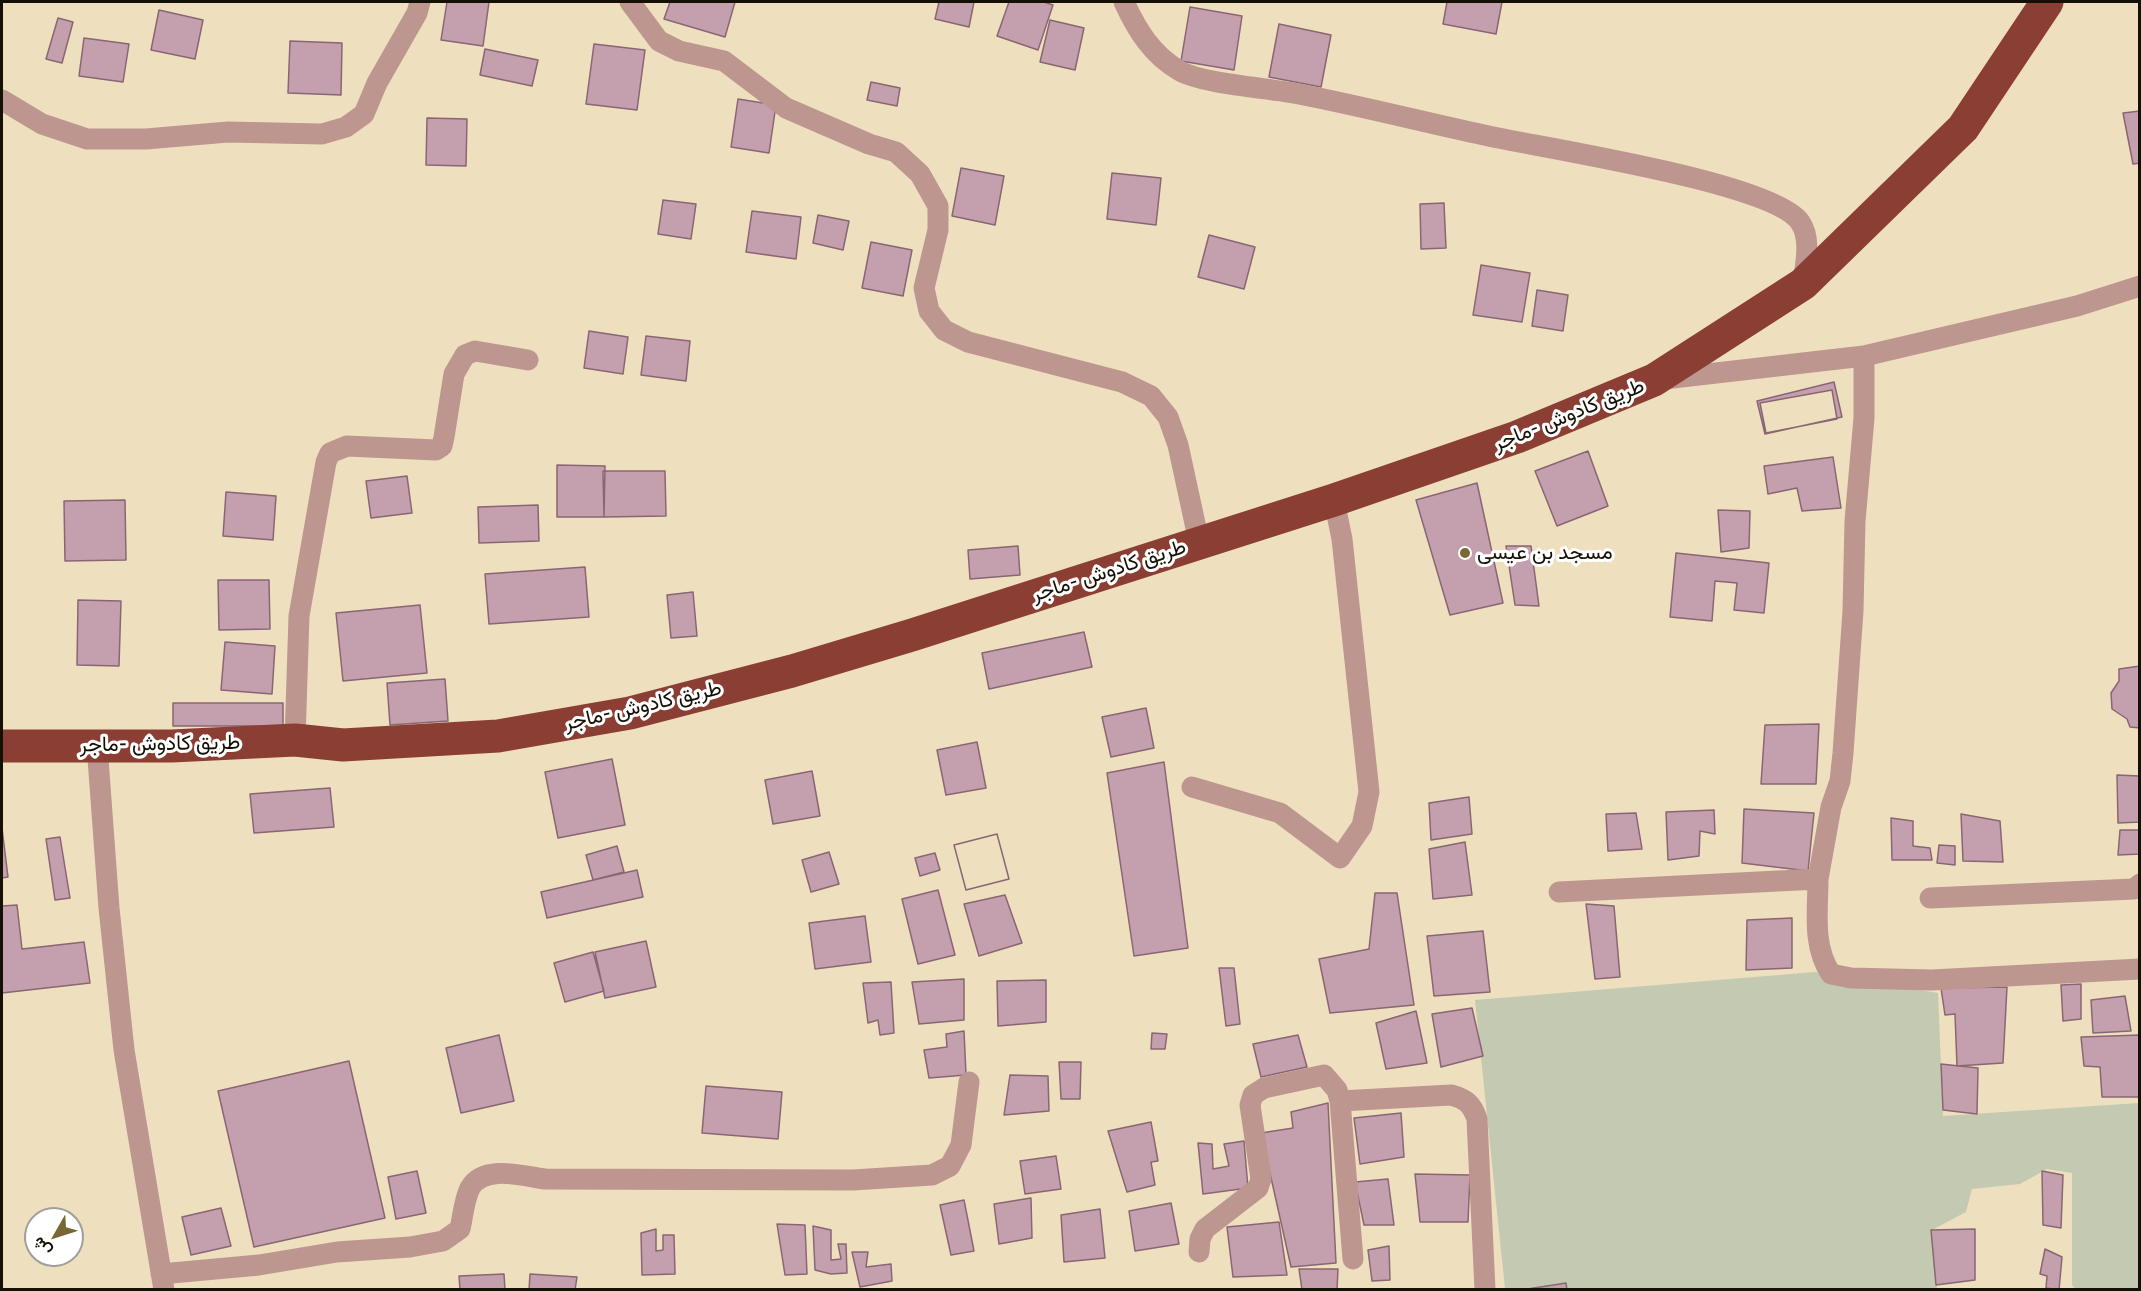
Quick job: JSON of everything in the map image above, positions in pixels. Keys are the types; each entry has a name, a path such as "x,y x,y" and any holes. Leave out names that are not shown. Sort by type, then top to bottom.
{"highway":[{"name":"طريق كادوش -ماجر","path":"2,746 172,746 295,740 343,745 498,736 630,713 912,635 1334,500 1517,437 1654,380 1803,284 1963,128 2047,2"}],"street":[{"path":"2,100 42,124 87,139 146,139 228,132 322,134 346,126 364,114 377,83 417,13 420,2"},
{"path":"630,2 659,41 679,51 724,61 786,108 848,135 896,152 920,174 938,206 938,230 924,288 929,311 944,330 969,342 1122,382 1151,396 1168,417 1178,445 1199,542"},
{"path":"1124,2 1148,45 1166,62 1195,78 1298,94 1487,136 1598,156 1758,196 1789,211 1801,223 1807,254 1803,284"},
{"path":"1654,380 1864,356 2077,306 2139,286"},
{"path":"295,740 299,616 326,462 330,453 347,446 436,450 442,446 454,374 465,355 475,351 528,360"},
{"path":"1864,356 1864,418 1855,521 1853,611 1843,753 1840,781 1831,807 1818,879 1818,945 1822,961 1831,974 1851,978 1932,980 2139,969"},
{"path":"1192,787 1280,813 1340,858 1362,826 1369,792 1343,551 1334,500"},
{"path":"97,745 109,908 124,1050 162,1282 337,1252 410,1248 443,1241 460,1229 471,1187 482,1177 498,1173 545,1179 853,1180 932,1175 950,1166 961,1145 969,1082"},
{"path":"1559,892 1818,879"},
{"path":"1930,898 2134,889 2139,884"},
{"path":"1199,1252 1200,1239 1205,1229 1258,1188 1260,1179 1250,1105 1253,1095 1264,1088 1324,1075 1337,1090 1340,1101 1353,1259"},
{"path":"1340,1101 1451,1095 1464,1098 1473,1107 1477,1119 1485,1290"}],"green space":[{"path":"1815,972 1938,993 1943,1116 2139,1103 2139,1289 2075,1289 2072,1285 2072,1173 2047,1169 2020,1184 1972,1189 1966,1212 1932,1230 1937,1289 1505,1289 1475,1000"}],"building":[{"path":"447,2 489,2 483,46 441,40"},
{"path":"670,2 735,2 725,37 664,19"},
{"path":"939,2 974,2 969,27 935,19"},
{"path":"1009,2 1044,2 1053,5 1038,50 997,36"},
{"path":"1447,2 1502,2 1496,34 1443,24"},
{"path":"1190,7 1242,16 1234,70 1181,61"},
{"path":"159,10 203,20 195,59 151,50"},
{"path":"58,18 73,22 62,63 46,59"},
{"path":"1050,20 1084,28 1075,70 1040,62"},
{"path":"1279,24 1331,35 1321,87 1269,77"},
{"path":"84,38 129,44 123,82 79,76"},
{"path":"290,41 342,43 341,95 288,93"},
{"path":"594,44 645,50 637,110 586,104"},
{"path":"485,49 538,60 532,86 480,75"},
{"path":"871,82 900,88 897,106 867,100"},
{"path":"738,99 776,105 769,153 731,147"},
{"path":"2140,111 2140,163 2133,164 2123,113"},
{"path":"427,118 467,119 466,166 426,165"},
{"path":"961,168 1004,176 995,225 952,216"},
{"path":"1112,173 1161,178 1156,225 1107,219"},
{"path":"663,200 696,204 691,239 658,234"},
{"path":"1444,203 1446,248 1421,249 1420,204"},
{"path":"752,211 801,217 796,259 746,252"},
{"path":"818,215 849,221 843,250 813,243"},
{"path":"1209,235 1255,247 1244,289 1198,277"},
{"path":"871,242 912,250 903,296 862,288"},
{"path":"1481,265 1530,273 1522,322 1473,315"},
{"path":"1537,290 1568,295 1563,331 1532,326"},
{"path":"589,331 628,337 623,374 584,368"},
{"path":"646,336 690,341 686,381 641,375"},
{"path":"1834,382 1842,417 1765,434 1757,401"},
{"path":"1832,390 1837,419 1766,433 1760,403"},
{"path":"1588,451 1608,506 1557,526 1535,471"},
{"path":"1833,457 1841,508 1802,511 1797,488 1768,494 1764,466"},
{"path":"557,465 605,466 604,517 557,517"},
{"path":"603,471 665,471 666,516 604,517"},
{"path":"407,476 412,513 371,518 366,481"},
{"path":"1477,483 1503,603 1450,615 1416,500"},
{"path":"226,492 276,496 273,540 223,536"},
{"path":"125,500 126,560 65,561 64,501"},
{"path":"538,505 539,541 479,543 478,507"},
{"path":"1718,510 1750,511 1749,548 1721,552"},
{"path":"1018,546 1020,575 970,579 968,550"},
{"path":"1506,546 1531,546 1539,606 1515,605"},
{"path":"1676,553 1769,563 1764,613 1734,610 1737,583 1715,581 1712,621 1670,617"},
{"path":"585,567 589,617 489,624 485,574"},
{"path":"218,580 269,580 270,629 219,630"},
{"path":"693,592 697,636 671,638 667,595"},
{"path":"78,600 121,601 119,666 77,665"},
{"path":"420,605 427,673 343,681 336,613"},
{"path":"1084,632 1092,667 989,689 982,653"},
{"path":"225,642 275,646 272,694 221,690"},
{"path":"2140,666 2140,728 2130,727 2127,719 2112,709 2111,693 2119,681 2119,669"},
{"path":"445,679 448,721 390,725 387,683"},
{"path":"173,703 283,703 283,726 173,726"},
{"path":"1146,708 1154,748 1111,757 1102,717"},
{"path":"1819,724 1816,784 1761,784 1765,725"},
{"path":"977,742 986,788 946,795 937,750"},
{"path":"612,759 625,825 558,838 545,772"},
{"path":"1164,762 1188,948 1134,956 1107,773"},
{"path":"812,771 820,816 773,824 765,780"},
{"path":"2117,775 2140,776 2140,822 2118,823"},
{"path":"330,788 334,827 254,833 250,794"},
{"path":"1469,797 1472,834 1431,840 1429,803"},
{"path":"1744,809 1814,813 1808,871 1742,863"},
{"path":"1714,810 1715,834 1700,831 1699,856 1668,860 1666,812"},
{"path":"1636,813 1642,849 1608,851 1606,814"},
{"path":"1961,814 2000,821 2003,862 1963,861"},
{"path":"1891,818 1913,821 1913,846 1930,848 1932,860 1892,860"},
{"path":"2,828 8,877 2,878"},
{"path":"2120,830 2140,830 2140,854 2118,855"},
{"path":"997,834 1009,879 966,890 954,845"},
{"path":"997,834 1009,879 966,890 954,845"},
{"path":"60,837 70,898 55,900 46,839"},
{"path":"1465,842 1472,895 1433,899 1429,849"},
{"path":"1939,845 1955,846 1955,865 1937,863"},
{"path":"617,846 624,872 593,880 586,855"},
{"path":"829,852 839,884 811,892 802,860"},
{"path":"935,853 940,870 920,876 915,858"},
{"path":"637,870 643,897 547,918 541,892"},
{"path":"938,890 955,955 918,964 902,899"},
{"path":"1375,893 1397,893 1414,1005 1330,1013 1319,959 1369,949"},
{"path":"1005,895 1022,943 979,956 964,904"},
{"path":"1586,904 1614,906 1620,977 1595,979"},
{"path":"17,905 22,949 84,942 90,983 2,993 2,906"},
{"path":"865,916 871,962 815,969 809,923"},
{"path":"1792,918 1792,968 1746,970 1747,920"},
{"path":"1483,931 1490,992 1434,996 1427,936"},
{"path":"646,941 656,987 605,998 595,952"},
{"path":"593,952 604,991 565,1002 554,963"},
{"path":"1219,968 1234,968 1240,1024 1226,1026"},
{"path":"964,979 964,1020 919,1024 912,982"},
{"path":"1046,980 1046,1022 998,1026 997,981"},
{"path":"891,982 894,1033 880,1035 878,1020 868,1023 863,983"},
{"path":"2081,984 2081,1019 2063,1021 2061,985"},
{"path":"2007,987 2003,1063 1957,1066 1955,1014 1945,1015 1941,988"},
{"path":"2125,996 2131,1031 2093,1033 2091,1000"},
{"path":"1472,1008 1483,1056 1441,1067 1432,1014"},
{"path":"1416,1011 1427,1063 1386,1069 1376,1023"},
{"path":"964,1031 966,1075 929,1078 924,1050 947,1047 946,1034"},
{"path":"1152,1033 1167,1034 1165,1049 1151,1049"},
{"path":"499,1035 514,1101 461,1113 446,1048"},
{"path":"1298,1035 1307,1067 1261,1077 1253,1044"},
{"path":"2140,1035 2140,1097 2102,1097 2100,1067 2084,1066 2081,1037"},
{"path":"349,1061 385,1218 254,1247 218,1091"},
{"path":"1059,1062 1081,1062 1080,1099 1061,1099"},
{"path":"1941,1064 1978,1068 1977,1114 1943,1110"},
{"path":"1010,1075 1048,1076 1049,1111 1004,1115"},
{"path":"706,1086 782,1092 778,1139 702,1133"},
{"path":"1328,1103 1336,1263 1291,1267 1261,1133 1293,1128 1291,1112"},
{"path":"1401,1113 1404,1157 1360,1164 1354,1118"},
{"path":"1151,1122 1158,1161 1151,1162 1155,1185 1127,1192 1108,1131"},
{"path":"1244,1141 1248,1188 1203,1194 1198,1143 1212,1144 1213,1169 1229,1166 1224,1144"},
{"path":"1056,1156 1061,1189 1025,1194 1020,1161"},
{"path":"417,1171 426,1213 396,1219 388,1177"},
{"path":"2042,1171 2063,1175 2061,1228 2043,1225"},
{"path":"1415,1174 1470,1175 1468,1222 1420,1222"},
{"path":"1388,1179 1394,1225 1364,1225 1355,1182"},
{"path":"1031,1198 1032,1238 999,1244 994,1204"},
{"path":"964,1200 974,1251 951,1255 940,1205"},
{"path":"1171,1203 1179,1244 1135,1251 1129,1211"},
{"path":"221,1208 231,1246 191,1255 182,1217"},
{"path":"1100,1209 1105,1258 1064,1262 1061,1215"},
{"path":"1279,1222 1287,1275 1233,1277 1227,1227"},
{"path":"777,1224 805,1225 807,1274 785,1275"},
{"path":"813,1226 831,1230 831,1260 841,1259 838,1244 846,1244 847,1273 831,1274 815,1270"},
{"path":"656,1229 656,1251 663,1250 663,1235 674,1235 675,1274 642,1275 641,1233"},
{"path":"1975,1229 1975,1280 1936,1285 1931,1230"},
{"path":"1389,1246 1390,1280 1372,1281 1368,1250"},
{"path":"2045,1249 2062,1257 2059,1290 2046,1288 2047,1276 2040,1274"},
{"path":"852,1252 868,1252 866,1267 891,1264 892,1281 860,1287"},
{"path":"1299,1269 1338,1269 1337,1290 1302,1290"},
{"path":"504,1274 505,1290 460,1290 459,1276"},
{"path":"530,1274 577,1277 575,1290 529,1290"},
{"path":"1566,1283 1567,1290 1521,1290"}],"place":[{"name":"مسجد بن عيسى","path":"1465,553"}]}
